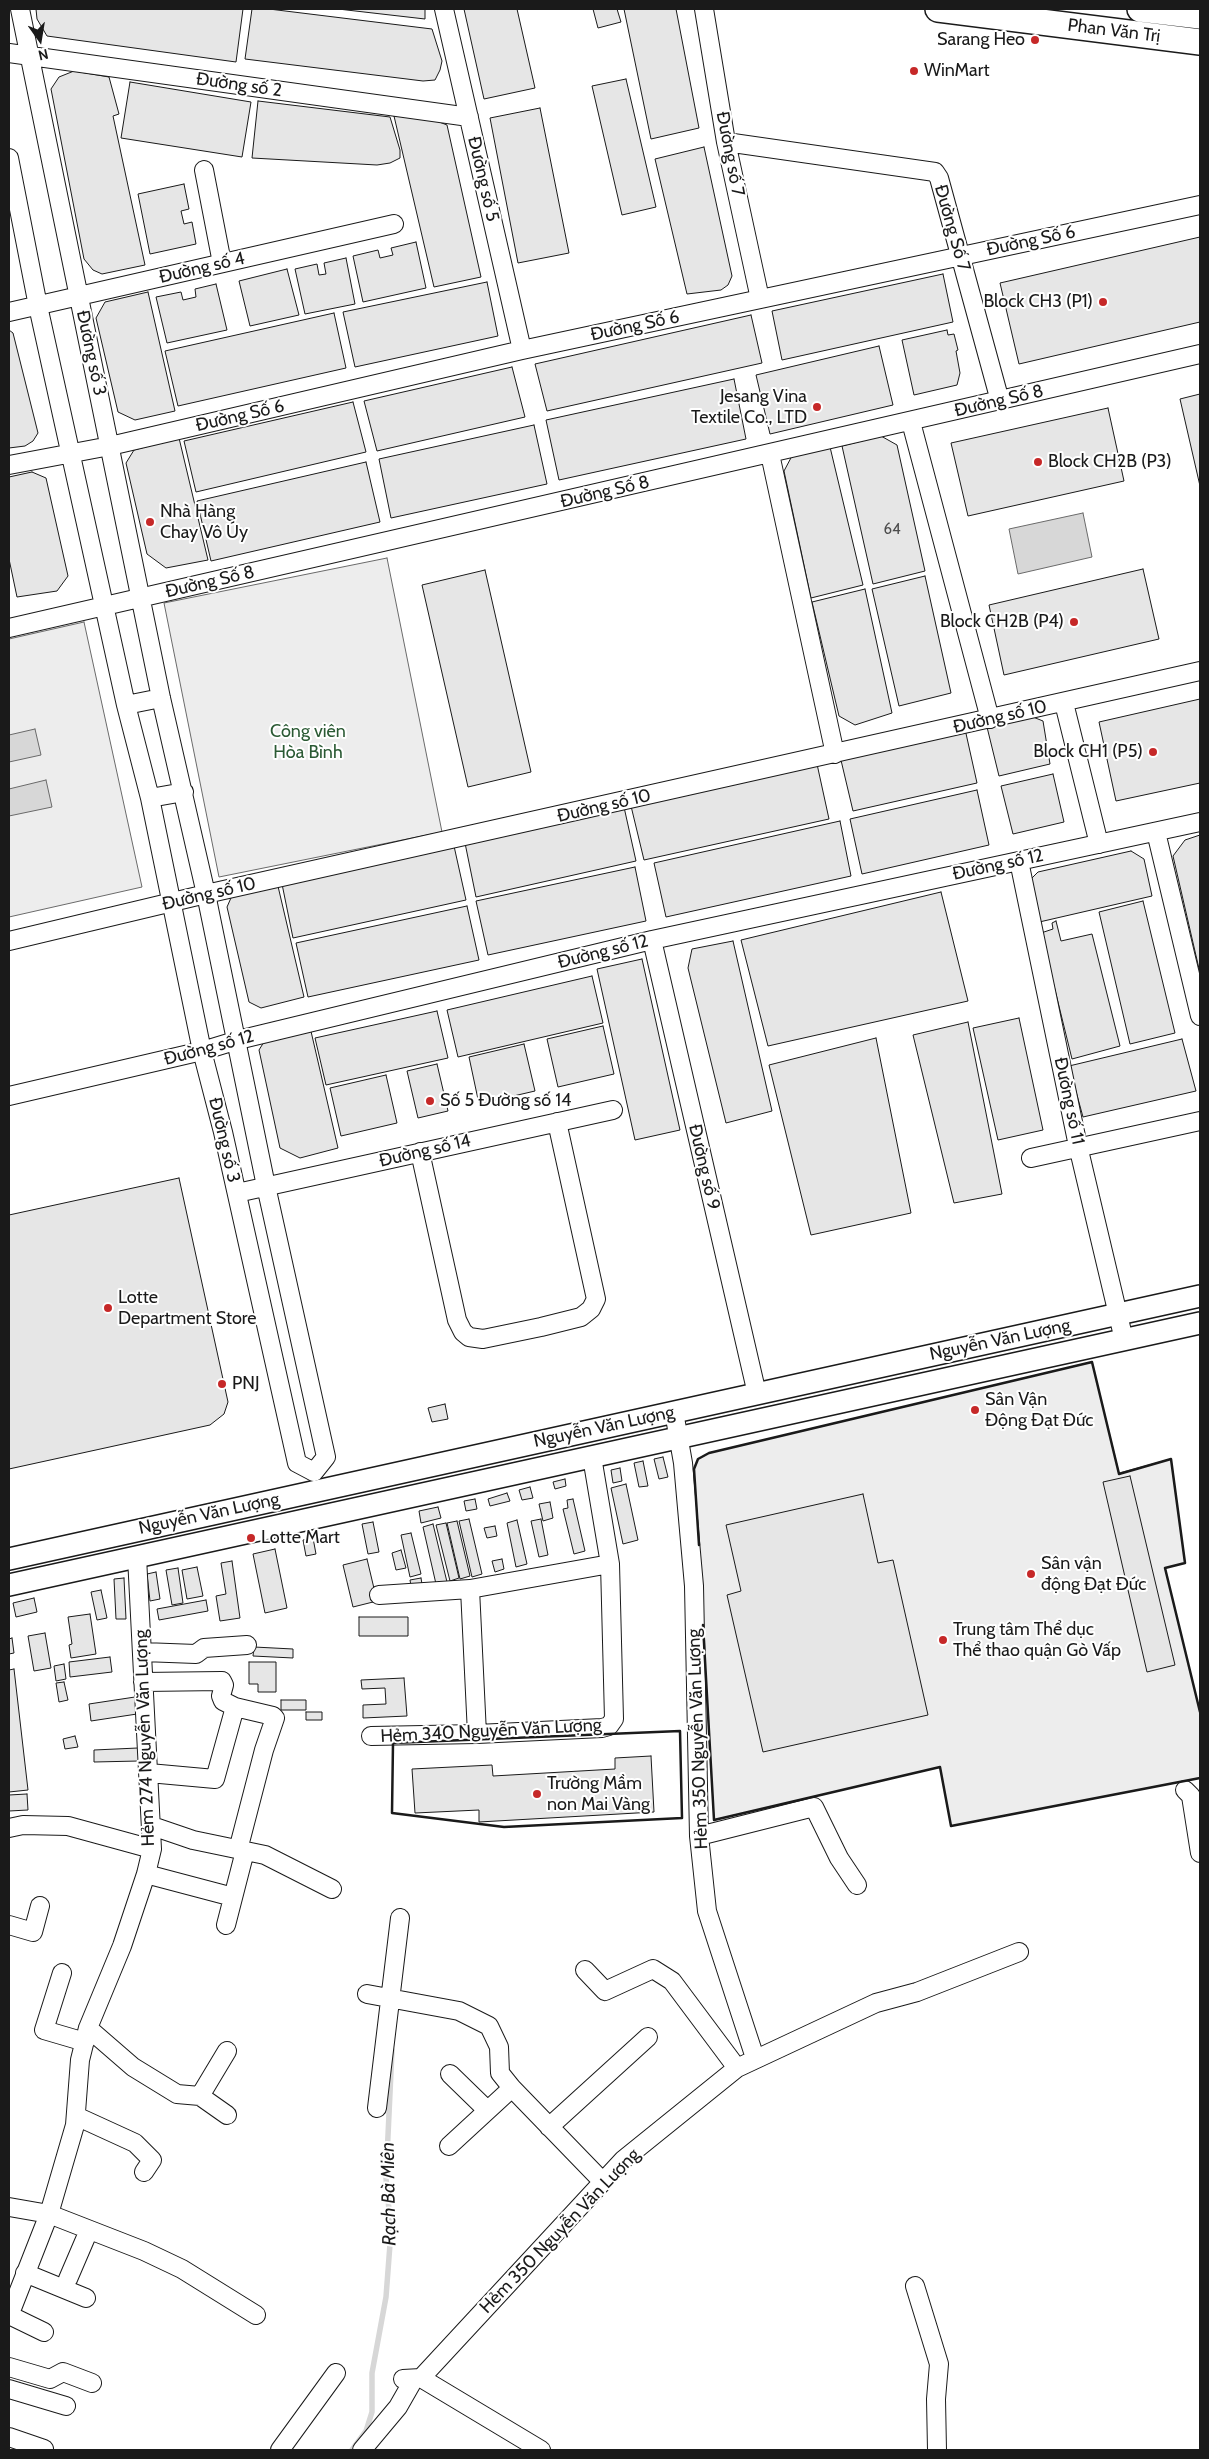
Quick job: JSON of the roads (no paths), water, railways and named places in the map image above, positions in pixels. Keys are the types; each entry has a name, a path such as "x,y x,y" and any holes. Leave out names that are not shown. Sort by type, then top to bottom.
{"main road":[{"name":"Phan Văn Trị","path":"938,9 1200,42"},
{"name":"Phan Văn Trị","path":"1140,9 1200,16"}],"street":[{"name":"Đường số 3","path":"9,158 70,455 126,705 150,798 202,1051 237,1193 297,1463 316,1481 326,1457 266,1186 238,1040 184,792 161,698 20,9"},
{"name":"Đường số 5","path":"444,9 522,350"},
{"name":"Đường số 7","path":"704,9 726,142 760,299"},
{"name":"Đường số 2","path":"9,53 469,117"},
{"name":"Đường Số 7","path":"726,142 935,172 939,178 1000,401"},
{"path":"204,170 222,263"},
{"name":"Đường Số 6","path":"70,455 522,350 1200,205"},
{"name":"Đường số 4","path":"9,312 394,224"},
{"name":"Đường Số 8","path":"9,628 1200,354"},
{"path":"911,422 990,719"},
{"path":"770,454 835,754"},
{"path":"9,465 70,455"},
{"name":"Đường số 10","path":"9,941 170,902 1200,671"},
{"path":"126,705 161,698"},
{"path":"1064,702 1100,844"},
{"path":"150,798 184,792"},
{"name":"Đường số 12","path":"9,1096 202,1051 238,1040 652,940 1200,822"},
{"path":"1156,832 1200,1016"},
{"name":"Đường số 11","path":"1019,861 1078,1146 1124,1340"},
{"name":"Đường số 9","path":"652,940 757,1394"},
{"name":"Đường số 14","path":"237,1193 613,1110"},
{"path":"1031,1158 1078,1146 1200,1121"},
{"path":"420,1152 460,1326 463,1332 475,1339 507,1334 581,1317 591,1309 596,1299 557,1122"},
{"name":"Nguyễn Văn Lượng","path":"9,1559 316,1481 674,1412 1200,1296"},
{"name":"Nguyễn Văn Lượng","path":"9,1585 1200,1324"},
{"name":"Hẻm 350 Nguyễn Văn Lượng","path":"674,1412 680,1438 694,1586 699,1836 707,1910 755,2058"},
{"name":"Hẻm 340 Nguyễn Văn Lượng","path":"371,1736 477,1734 602,1728 609,1726 614,1719 610,1564 592,1457"},
{"path":"316,1481 322,1516"},
{"name":"Hẻm 274 Nguyễn Văn Lượng","path":"9,2316 49,2214 76,2116 80,2060 86,2035 122,1946 146,1874 152,1849 136,1557"},
{"path":"379,1595 470,1589 610,1564"},
{"path":"470,1589 477,1734"},
{"path":"142,1652 196,1654 204,1648 247,1645"},
{"path":"143,1682 222,1681 224,1685 222,1699 235,1707 273,1716 276,1721 264,1750 226,1925"},
{"path":"149,1773 215,1779 235,1707"},
{"path":"1185,1790 1191,1796 1200,1854"},
{"path":"699,1836 814,1808 857,1886"},
{"path":"9,1828 23,1825 68,1826 152,1849"},
{"path":"152,1826 193,1840 265,1855 332,1890"},
{"path":"146,1874 233,1897"},
{"path":"9,1925 33,1932 40,1906"},
{"path":"377,2108 400,1918"},
{"name":"Hẻm 350 Nguyễn Văn Lượng","path":"362,2450 398,2407 413,2379 623,2160 737,2068 876,2003 917,1992 1019,1952"},
{"path":"584,1970 605,1991 653,1969 672,1981 737,2068"},
{"path":"62,1973 44,2030 86,2035 168,2089 177,2094 200,2096 227,2115"},
{"path":"367,1994 459,2010 489,2026 500,2047 500,2073 512,2088 603,2182"},
{"path":"549,2126 648,2037"},
{"path":"200,2096 227,2051"},
{"path":"450,2074 488,2110"},
{"path":"449,2146 512,2088"},
{"path":"76,2116 135,2144 152,2160 144,2172"},
{"path":"9,2207 49,2214 144,2251 182,2269 256,2315"},
{"path":"68,2279 89,2230"},
{"path":"25,2273 86,2298"},
{"path":"915,2286 939,2364 936,2399 937,2450"},
{"path":"9,2316 44,2332"},
{"path":"9,2366 50,2379 63,2372 92,2383"},
{"path":"280,2450 336,2373"},
{"path":"413,2379 541,2450"},
{"path":"9,2389 66,2406"},
{"path":"9,2437 44,2449"}],"waterway":[{"name":"Rạch Bà Miên","path":"352,2450 366,2431 372,2412 372,2373 386,2297 391,2231 386,2178 392,2050"}],"place":[{"name":"Sarang Heo","path":"1035,40"},
{"name":"WinMart","path":"914,71"},
{"name":"Block CH3 (P1)","path":"1103,302"},
{"name":"Jesang Vina Textile Co., LTD","path":"817,407"},
{"name":"Block CH2B (P3)","path":"1038,462"},
{"name":"Nhà Hàng Chay Vô Úy","path":"150,522"},
{"name":"Block CH2B (P4)","path":"1074,622"},
{"name":"Block CH1 (P5)","path":"1153,752"},
{"name":"Số 5 Đường số 14","path":"430,1101"},
{"name":"Lotte Department Store","path":"108,1308"},
{"name":"PNJ","path":"222,1384"},
{"name":"Sân Vận Động Đạt Đức","path":"975,1410"},
{"name":"Lotte Mart","path":"251,1538"},
{"name":"Sân vận động Đạt Đức","path":"1031,1574"},
{"name":"Trung tâm Thể dục Thể thao quận Gò Vấp","path":"943,1640"},
{"name":"Trường Mầm non Mai Vàng","path":"537,1794"}],"park label":[{"name":"Công viên Hòa Bình","path":"308,742"}]}
